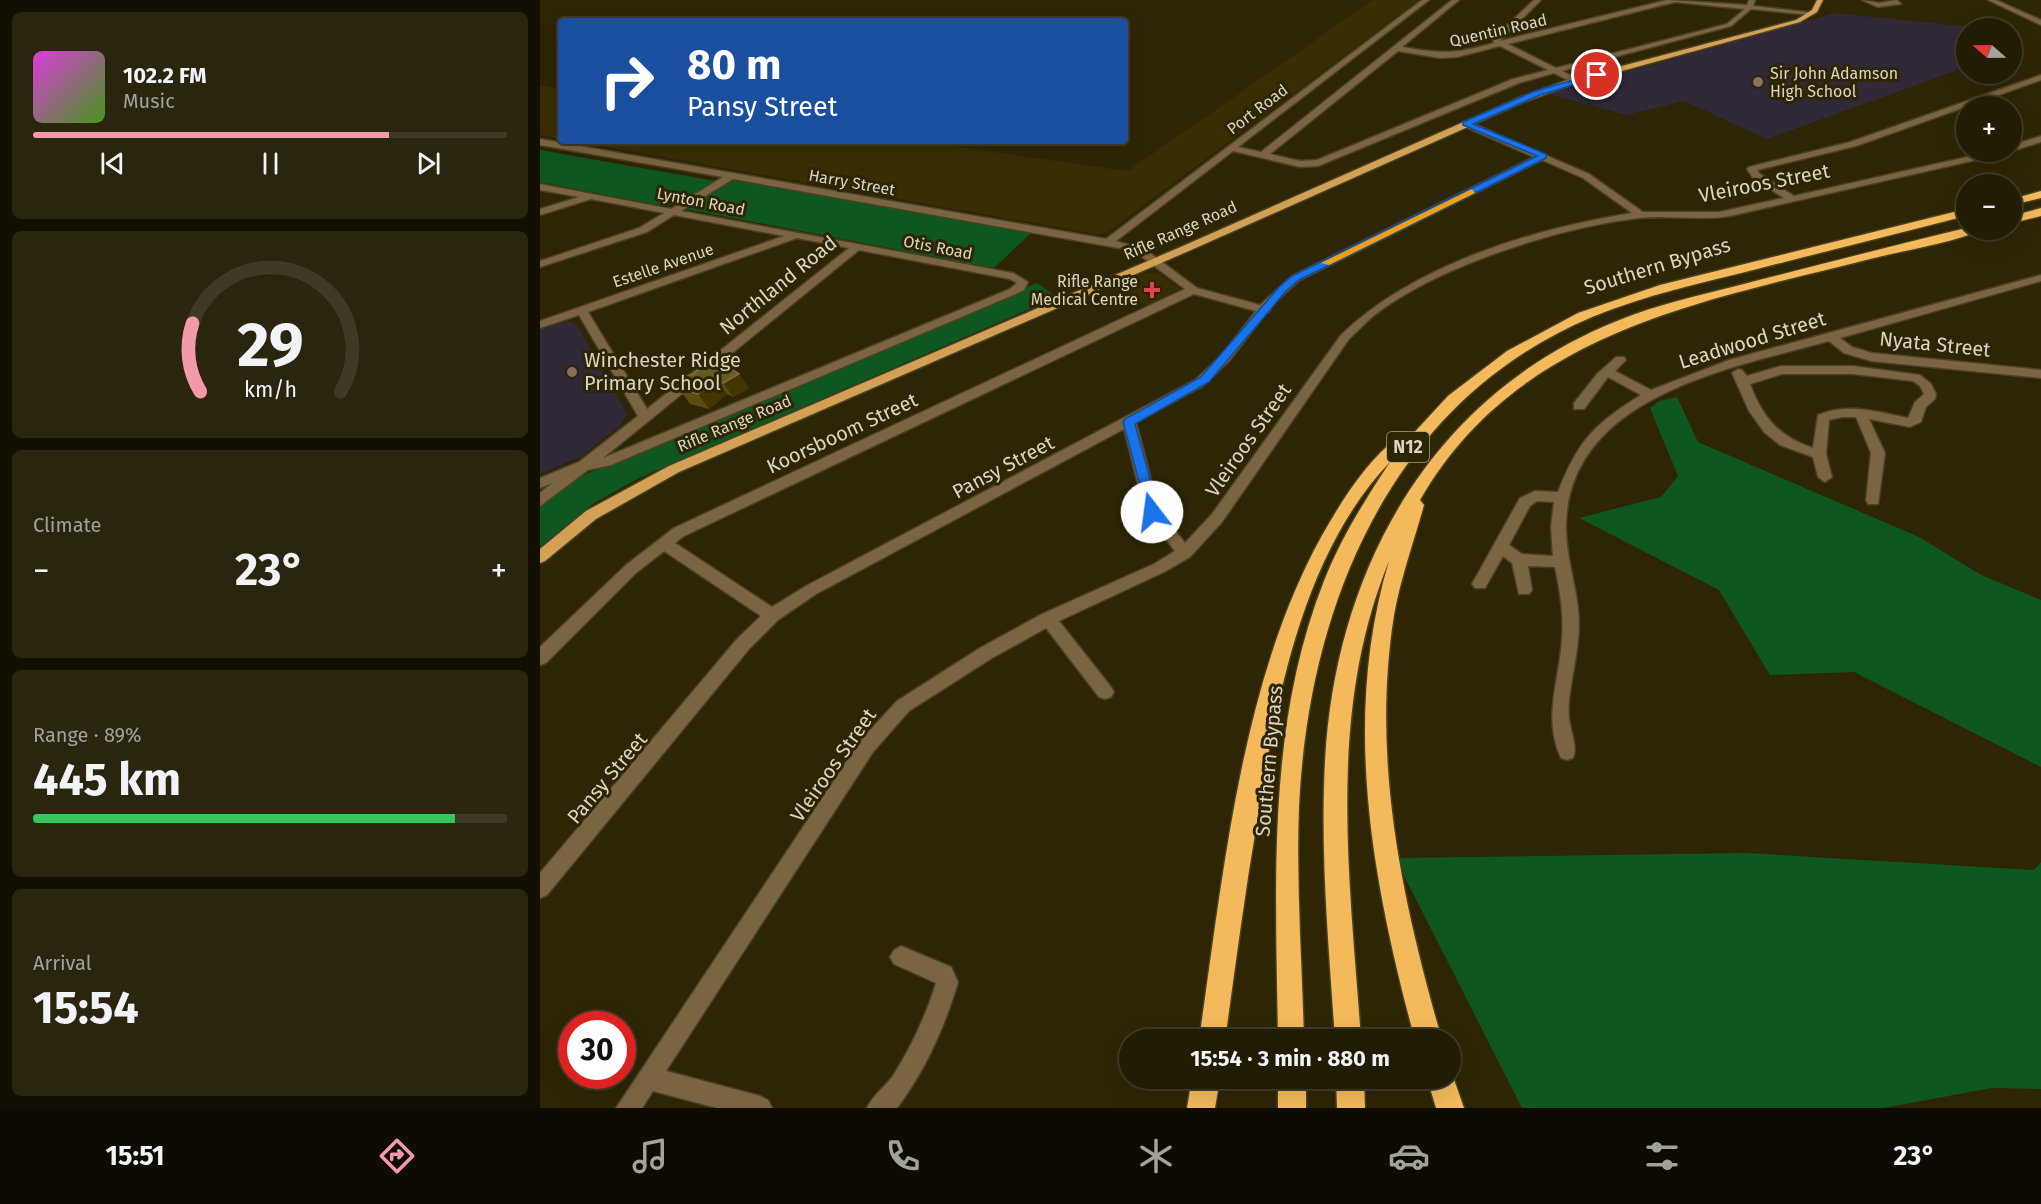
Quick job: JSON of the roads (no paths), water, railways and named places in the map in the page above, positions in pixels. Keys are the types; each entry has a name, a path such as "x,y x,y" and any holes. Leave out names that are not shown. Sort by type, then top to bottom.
{"highway":[{"path":"2022,199 2041,194"},
{"path":"2022,217 2041,212"},
{"name":"Southern Bypass","path":"1291,1029 1288,805 1294,736 1304,678 1324,601 1358,524 1391,468 1430,421 1461,392 1523,347 1606,307 1654,291 1956,216"},
{"name":"N12","path":"1347,1029 1336,827 1339,722 1344,683 1361,612 1392,534 1420,483 1461,431 1517,381 1561,352 1618,325 1688,302 1956,234"},
{"path":"1214,1029 1266,705 1291,621 1329,537 1356,494 1386,455 1430,421"},
{"path":"1420,483 1385,615 1376,688 1375,730 1389,882 1399,931 1427,1029"},
{"path":"1201,1108 1204,1089"},
{"path":"1292,1089 1292,1108"},
{"path":"1351,1089 1352,1108"},
{"path":"1444,1089 1450,1108"}],"main road":[{"path":"1812,13 1820,0"},
{"name":"Rifle Range Road","path":"540,557 591,514 655,478 1537,93 1790,23 1812,13"}],"street":[{"name":"Port Road","path":"1107,243 1426,0"},
{"name":"Port Road","path":"1262,156 1456,0"},
{"path":"1538,0 1495,40 1576,81"},
{"path":"1670,0 1751,4 1812,13"},
{"name":"Quentin Road","path":"1396,48 1448,56 1676,0"},
{"path":"1865,0 1878,5 1898,4 1893,0"},
{"path":"1991,0 2041,23"},
{"path":"1231,148 1300,165 1318,163 1513,82 1734,22 1751,4"},
{"path":"1793,199 1756,176 1752,169 1853,144 2041,77"},
{"path":"1466,124 1593,179 1641,215"},
{"path":"2022,145 2041,139"},
{"name":"Harry Street","path":"540,142 1107,243 1140,251 1193,290 1265,310"},
{"name":"Pansy Street","path":"540,888 743,644 772,615 811,590 1205,380 1265,310 1296,278 1543,156"},
{"name":"Vleiroos Street","path":"628,1108 879,729 915,696 986,653 1048,619 1159,568 1185,553 1217,518 1345,337 1362,318 1444,273 1544,235 1641,215 1715,216 1956,162"},
{"path":"540,264 638,233 731,176"},
{"name":"Lynton Road","path":"540,187 857,247"},
{"path":"540,212 592,196"},
{"name":"Estelle Avenue","path":"540,326 797,235"},
{"name":"Otis Road","path":"857,247 1013,276"},
{"name":"Northland Road","path":"583,466 857,247"},
{"name":"Rifle Range Road","path":"540,501 583,466 606,462 1014,291 1020,288 1023,282 1013,276"},
{"name":"Leadwood Street","path":"1567,752 1558,721 1571,625 1558,521 1563,497 1581,456 1596,434 1624,412 1651,396 1730,364 2041,278"},
{"name":"Koorsboom Street","path":"540,658 631,569 663,543 724,509 1193,290"},
{"path":"582,311 645,417"},
{"name":"Nyata Street","path":"1831,336 1848,350 1871,357 2041,374"},
{"path":"1579,406 1607,371 1620,360"},
{"path":"1730,364 1744,381 1748,395 1767,430 1791,446 1819,454"},
{"path":"1744,381 1782,370 1853,370 1916,378 1925,384 1930,394 1929,399 1920,405 1916,419 1910,423 1860,413 1836,413 1823,418 1819,454 1825,477"},
{"path":"1607,371 1651,396"},
{"path":"1860,413 1876,444 1873,500"},
{"path":"1129,422 1152,512 1185,553"},
{"path":"540,483 583,466"},
{"path":"1480,584 1530,497 1563,497"},
{"path":"663,543 772,615"},
{"path":"1500,547 1519,560 1563,562"},
{"path":"1519,560 1524,590"},
{"path":"1048,619 1105,692"},
{"path":"879,1108 886,1104 915,1061 947,982 943,975 901,957"},
{"path":"648,1078 760,1108"}],"place":[{"name":"Sir John Adamson High School","path":"1758,82"},
{"name":"Rifle Range Medical Centre","path":"1152,290"},
{"name":"Winchester Ridge Primary School","path":"572,372"}]}
